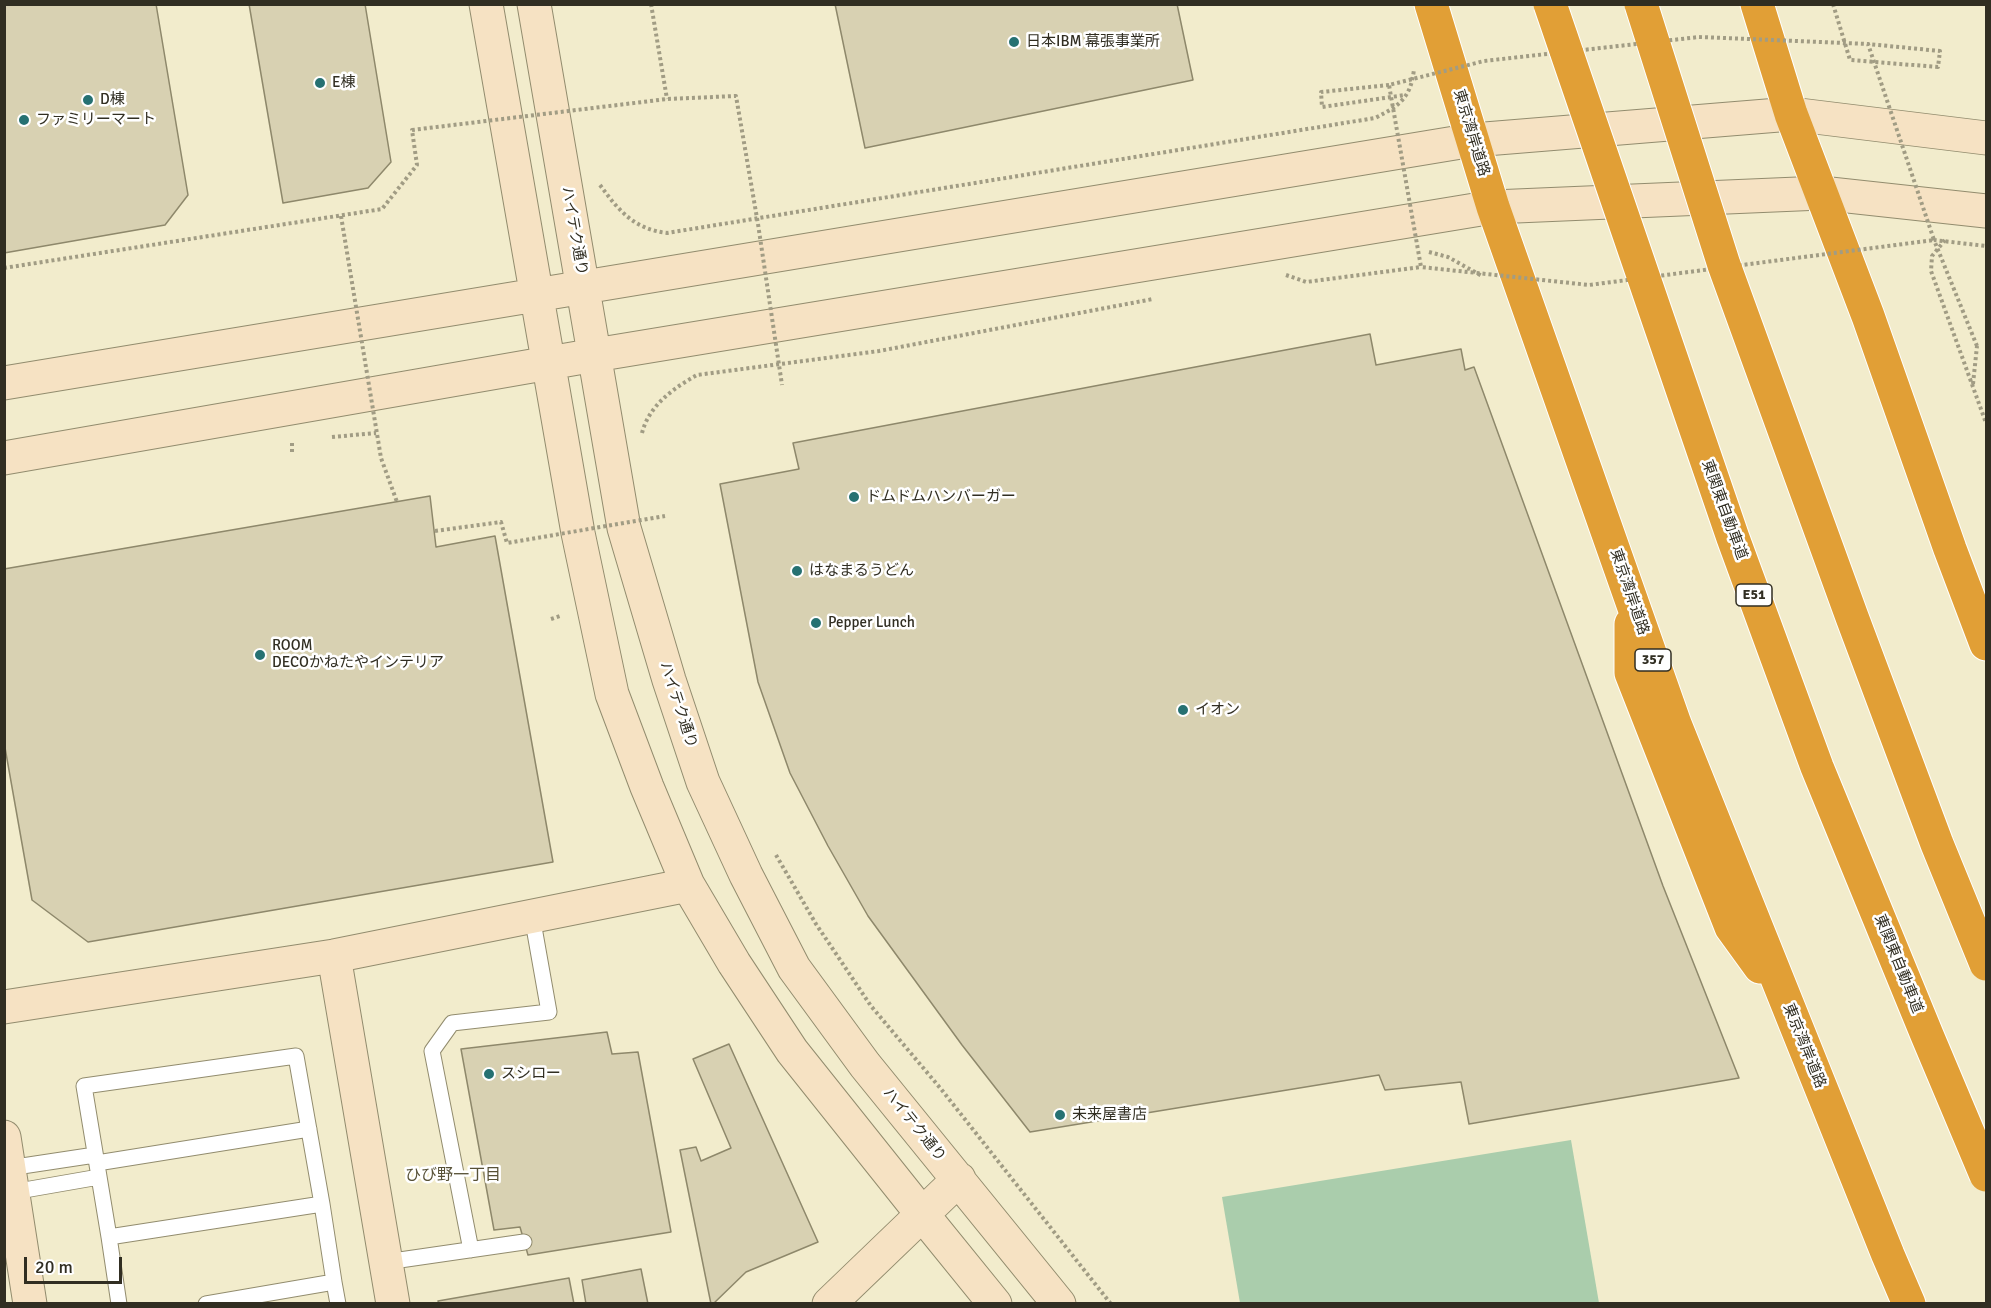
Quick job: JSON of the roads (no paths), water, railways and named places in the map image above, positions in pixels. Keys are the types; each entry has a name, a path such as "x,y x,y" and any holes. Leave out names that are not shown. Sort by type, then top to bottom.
{"highway":[{"name":"東京湾岸道路","path":"1431,4 1493,207 1676,724 1909,1304"},
{"name":"東関東自動車道","path":"1550,4 1733,538 1813,756 1986,1175"},
{"path":"1641,4 1724,265 1868,660 1937,844 1986,964"},
{"path":"1757,4 1791,114 1868,316 1986,644"}],"street":[{"path":"486,4 578,533 612,694 647,787 688,885 734,963 792,1051 995,1304"},
{"name":"ハイテク通り","path":"534,4 624,528 669,680 703,782 746,875 794,968 865,1065 1059,1304"},
{"path":"4,383 1473,140 1791,114 1986,138"},
{"path":"4,458 595,355 1493,207 1821,193 1986,211"},
{"path":"4,1007 334,956 688,885"},
{"path":"334,956 393,1304"},
{"path":"9,1166 30,1304"},
{"path":"830,1304 959,1179"}],"lane":[{"path":"471,1250 432,1051 452,1023 549,1012 532,916"},
{"path":"120,1304 84,1086 296,1056 338,1304"},
{"path":"9,1166 97,1165 309,1129"},
{"path":"9,1166 97,1165"},
{"path":"109,1237 322,1204"},
{"path":"386,1262 524,1242"},
{"path":"206,1304 334,1282"}],"place":[{"name":"日本IBM 幕張事業所","path":"1014,42"},
{"name":"E棟","path":"320,83"},
{"name":"D棟","path":"88,100"},
{"name":"ファミリーマート","path":"24,120"},
{"name":"ドムドムハンバーガー","path":"854,497"},
{"name":"はなまるうどん","path":"797,571"},
{"name":"Pepper Lunch","path":"816,623"},
{"name":"ROOM DECOかねたやインテリア","path":"260,655"},
{"name":"イオン","path":"1183,710"},
{"name":"スシロー","path":"489,1074"},
{"name":"未来屋書店","path":"1060,1115"}],"district":[{"name":"ひび野一丁目","path":"453,1176"}]}
